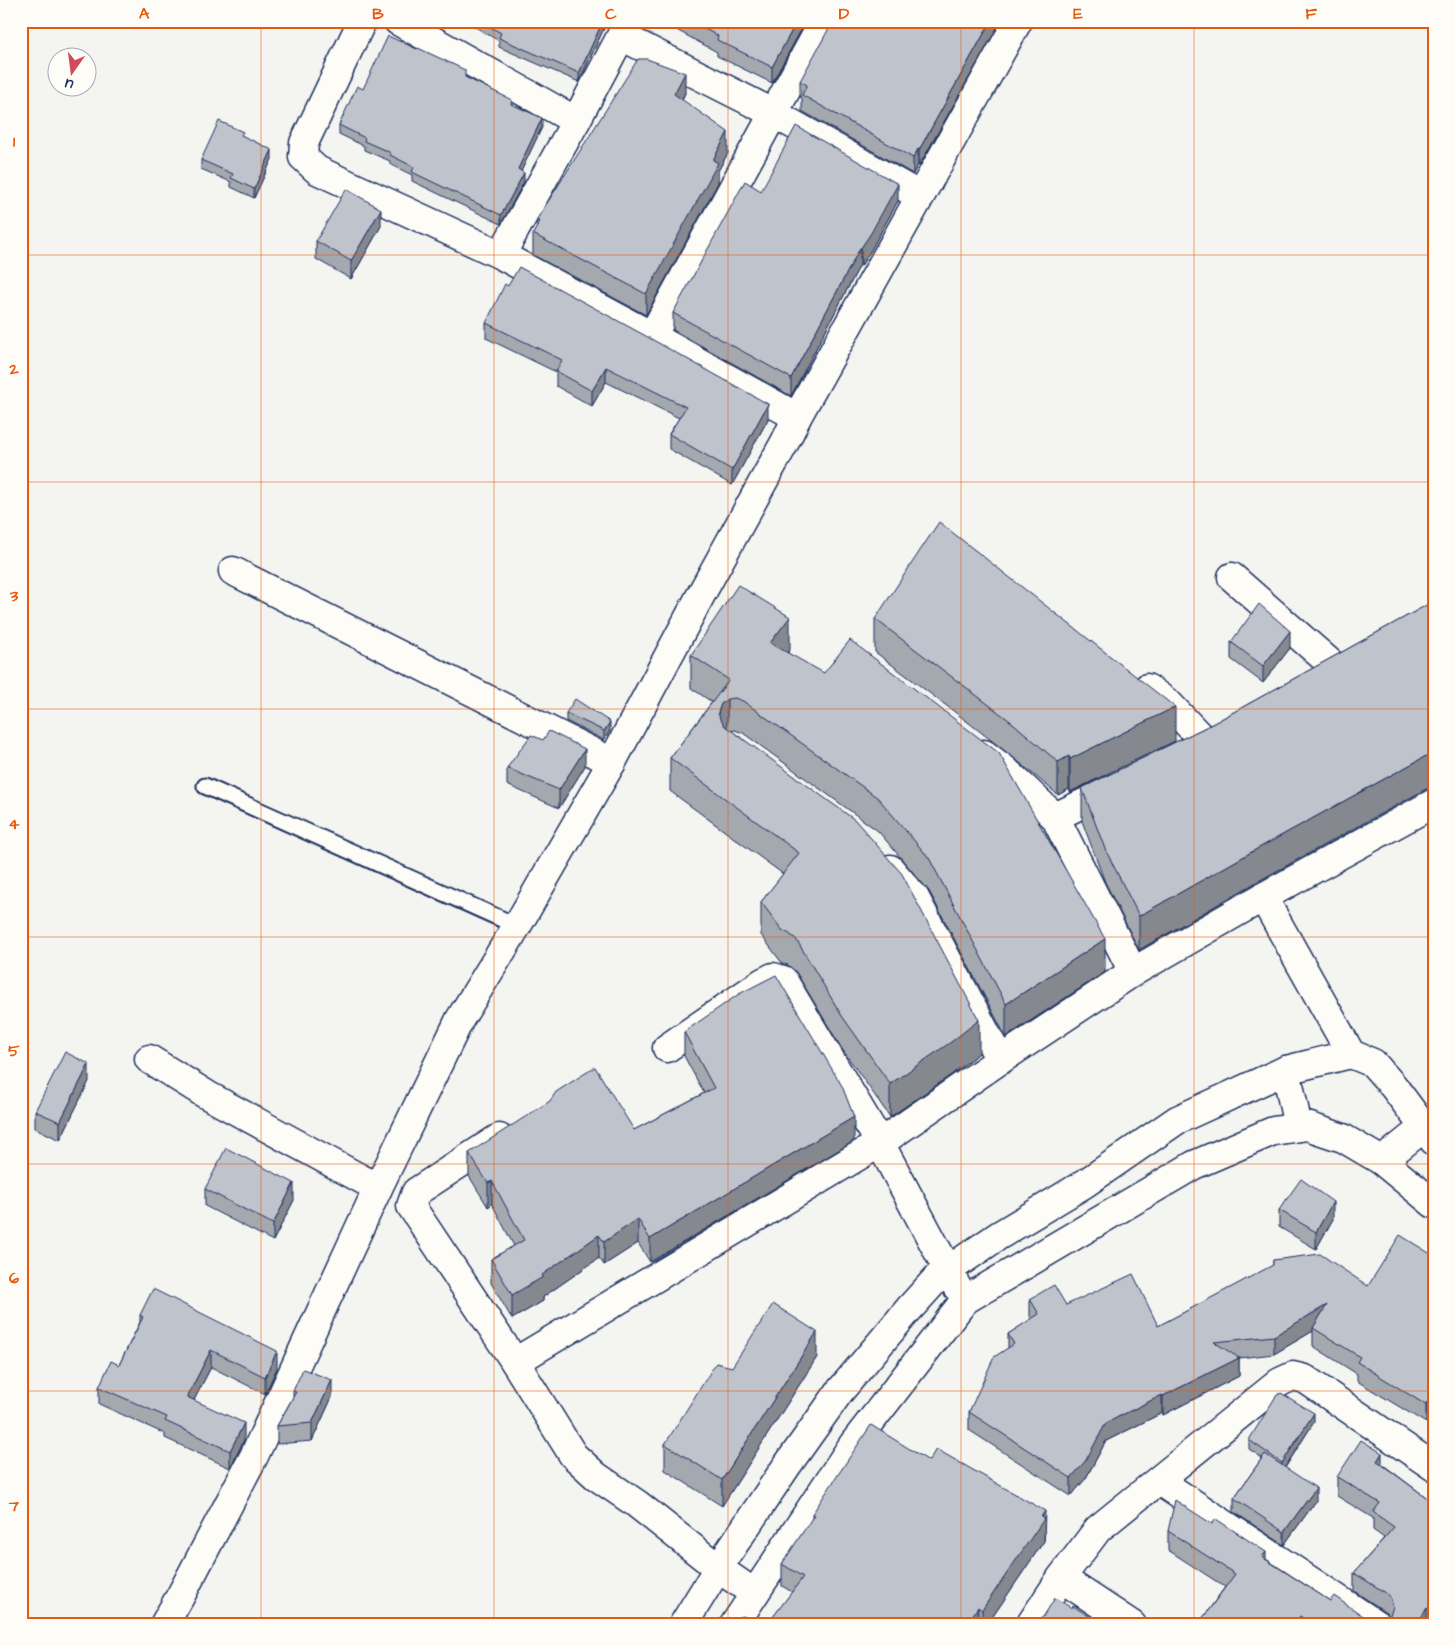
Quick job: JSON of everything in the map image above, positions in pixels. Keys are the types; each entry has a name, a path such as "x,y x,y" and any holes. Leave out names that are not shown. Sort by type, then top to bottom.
{"street":[{"path":"362,21 304,143 303,157 317,170 501,255 797,417"},
{"path":"398,21 576,121"},
{"path":"652,336 824,21"},
{"path":"164,1625 254,1456 378,1188 460,1019 517,926 612,762 786,442 797,417 1018,21"},
{"path":"501,255 576,121 625,28 920,196"},
{"path":"233,571 612,762"},
{"path":"1232,577 1337,669"},
{"path":"1313,683 1361,655"},
{"path":"1128,674 1168,703 1206,743"},
{"path":"1180,756 1231,729"},
{"path":"966,740 1005,770 1055,817 1133,972"},
{"path":"1055,817 1135,778"},
{"path":"515,1362 880,1143 1000,1060 1133,972 1263,897 1434,803"},
{"path":"872,848 915,898 1000,1060"},
{"path":"1263,897 1351,1054"},
{"path":"667,1048 763,982 773,977 782,980 880,1143 965,1300"},
{"path":"683,1625 718,1568 840,1391 938,1277 998,1236 1084,1184 1177,1120 1286,1070 1351,1054 1373,1063 1394,1087 1428,1134 1382,1161"},
{"path":"149,1059 207,1095 378,1188"},
{"path":"1286,1070 1298,1127"},
{"path":"734,1625 854,1443 965,1300 1194,1165 1273,1131 1307,1126 1343,1138 1382,1161 1434,1204"},
{"path":"516,1127 416,1192 411,1206 515,1362 573,1455 596,1476 637,1504 718,1568 754,1593"},
{"path":"1030,1625 1061,1578 1098,1529 1280,1382 1293,1376 1305,1379 1434,1468"},
{"path":"1159,1481 1372,1623"},
{"path":"1061,1578 1132,1625"}],"lane":[{"path":"204,786 517,926"}],"building":[{"path":"480,21 603,21 579,73 499,38 501,33"},
{"path":"690,21 797,21 772,67 717,40 718,36"},
{"path":"833,21 991,21 913,158 802,95 807,85 800,81"},
{"path":"388,36 465,70 465,77 512,100 511,104 542,118 518,169 524,173 501,215 412,172 414,167 390,155 391,153 364,141 365,138 339,125 357,86 363,89"},
{"path":"638,59 647,59 685,73 674,94 728,132 713,160 718,163 646,294 533,234 540,221 537,219"},
{"path":"219,121 243,132 241,135 272,150 254,189 231,178 233,174 201,160"},
{"path":"796,126 898,184 871,233 860,248 791,378 673,313 745,181 761,191"},
{"path":"346,189 381,209 351,261 316,241"},
{"path":"519,267 768,404 732,470 669,434 686,407 606,367 592,391 556,371 562,360 486,323 505,284 508,286"},
{"path":"939,522 1175,707 1070,759 1069,756 1058,762 1014,724 875,619"},
{"path":"738,585 790,617 770,643 824,673 850,640 999,753 1105,939 1006,1004 929,858 878,798 743,701 735,698 727,699 721,704 718,712 725,726 855,820 902,874 979,1020 951,1042 890,1084 842,1016 796,939 782,930 761,902 799,853 670,758 729,680 691,655"},
{"path":"1434,601 1434,754 1426,756 1139,916 1105,849 1082,788 1214,723"},
{"path":"1259,604 1290,631 1263,666 1231,642"},
{"path":"575,699 610,722 604,731 566,713"},
{"path":"549,731 585,749 559,790 507,768 531,735 543,740"},
{"path":"776,975 842,1086 854,1117 650,1239 638,1219 604,1242 599,1235 542,1275 543,1277 512,1295 491,1259 524,1240 492,1181 488,1183 469,1153 550,1101 556,1092 595,1067 634,1130 714,1088 684,1032 739,994"},
{"path":"65,1052 89,1064 60,1122 35,1111"},
{"path":"226,1148 294,1183 273,1224 205,1189"},
{"path":"1301,1179 1333,1202 1316,1232 1279,1210"},
{"path":"1400,1235 1434,1256 1434,1407 1427,1402 1426,1405 1357,1362 1360,1357 1313,1328 1327,1305 1274,1336 1214,1342 1239,1358 1106,1423 1086,1460 1071,1478 969,1412 994,1357 1014,1344 1008,1334 1039,1314 1030,1299 1054,1285 1066,1305 1133,1274 1158,1326 1273,1265 1273,1260 1320,1254 1368,1286"},
{"path":"153,1289 277,1351 265,1377 211,1350 187,1397 244,1423 230,1451 165,1421 167,1417 99,1387 111,1361 119,1365 143,1317 140,1315"},
{"path":"773,1304 817,1332 722,1480 665,1444 716,1363 732,1367"},
{"path":"303,1369 332,1380 312,1423 277,1426 296,1392 293,1391"},
{"path":"1281,1393 1314,1413 1282,1463 1249,1440 1276,1396"},
{"path":"871,1425 929,1461 936,1449 1045,1511 1041,1517 1044,1519 982,1610 978,1607 966,1625 767,1625 803,1577 782,1564 814,1515 812,1514"},
{"path":"1361,1440 1382,1453 1377,1461 1434,1503 1434,1613 1427,1608 1416,1625 1313,1625 1300,1616 1294,1625 1244,1625 1235,1619 1230,1625 1209,1625 1202,1619 1235,1574 1168,1531 1175,1500 1212,1524 1216,1519 1266,1552 1262,1557 1330,1601 1334,1596 1369,1620 1377,1622 1384,1620 1390,1615 1393,1607 1391,1599 1386,1593 1354,1573 1394,1527 1373,1512 1380,1503 1337,1477"},
{"path":"1265,1454 1316,1488 1284,1532 1234,1498"},
{"path":"1055,1598 1072,1608 1073,1606 1103,1625 1037,1625 1034,1622 1043,1617"},
{"path":"743,1616 759,1625 732,1625 736,1618"}]}
